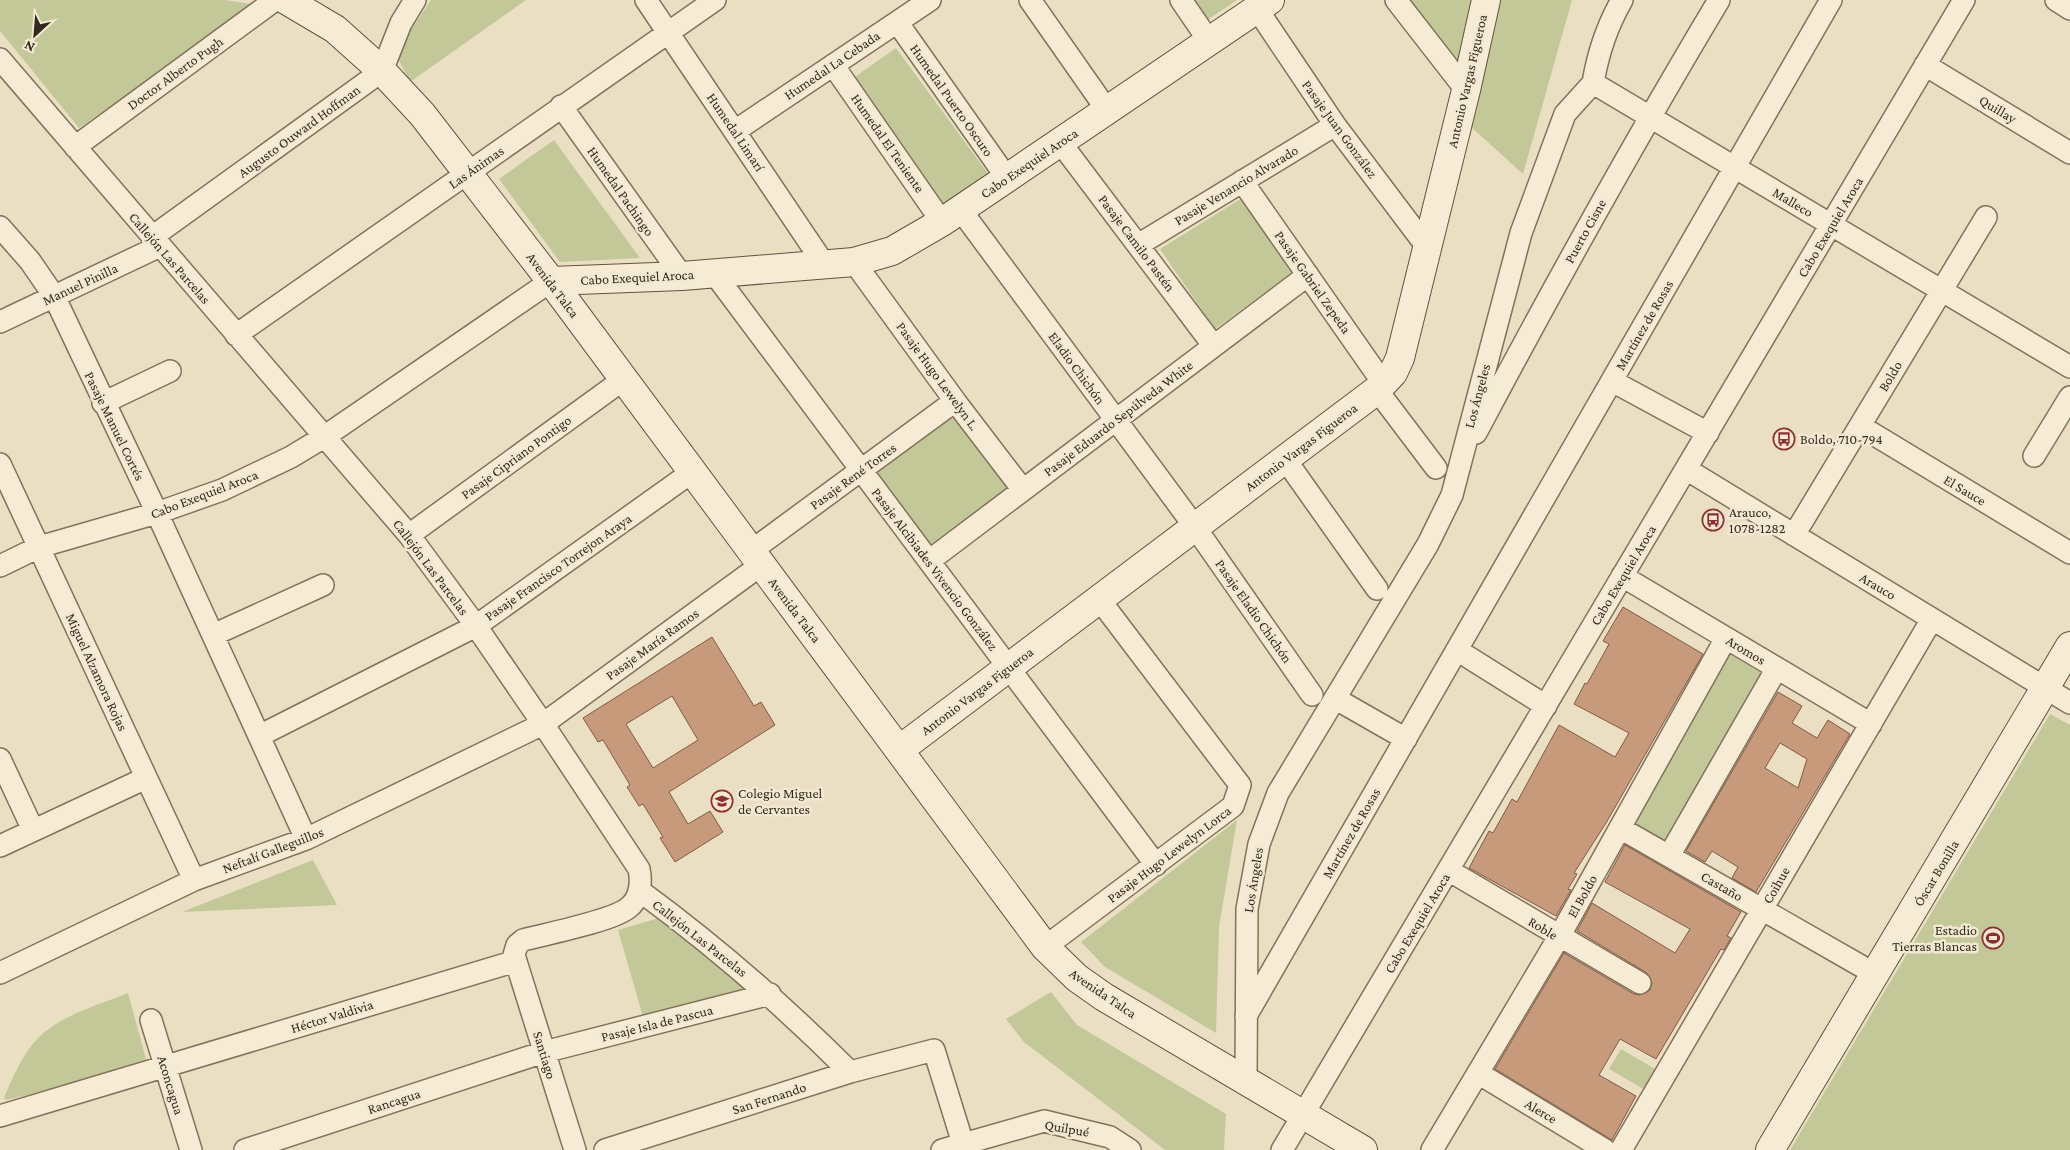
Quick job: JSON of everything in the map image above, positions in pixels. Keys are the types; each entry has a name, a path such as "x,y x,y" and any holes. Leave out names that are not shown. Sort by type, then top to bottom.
{"street":[{"name":"Doctor Alberto Pugh","path":"75,147 275,0"},
{"name":"Avenida Talca","path":"286,0 335,29 382,71 422,114 551,281 1044,947 1077,978 1104,997 1364,1150"},
{"path":"382,71 401,23 415,0"},
{"name":"Humedal Limarí","path":"646,0 824,264"},
{"name":"Las Ánimas","path":"236,335 715,0"},
{"name":"Humedal La Cebada","path":"735,131 930,0"},
{"path":"1030,0 1107,110"},
{"path":"1181,0 1209,41"},
{"path":"1396,0 1466,90"},
{"name":"Antonio Vargas Figueroa","path":"898,750 1285,459 1380,386 1392,373 1400,358 1466,90 1486,0"},
{"path":"1593,82 1597,57 1612,18 1622,0"},
{"name":"Puerto Cisne","path":"1459,466 1553,288 1650,116 1719,0"},
{"name":"Martínez de Rosas","path":"1246,1016 1831,0"},
{"name":"Cabo Exequiel Aroca","path":"1282,1150 1964,0"},
{"path":"2056,0 2070,9"},
{"name":"Cabo Exequiel Aroca","path":"0,566 39,547 157,513 214,493 257,475 324,437 551,281 682,276 854,262 892,251 951,216 1264,4"},
{"name":"Pasaje Juan González","path":"1264,4 1335,125 1427,247"},
{"name":"Humedal Puerto Oscuro","path":"897,22 1006,178"},
{"name":"Callejón Las Parcelas","path":"0,59 408,535 476,626 639,869 640,891 712,945 770,994 850,1072"},
{"name":"Humedal El Teniente","path":"833,65 951,216"},
{"name":"Quillay","path":"1926,65 2070,153"},
{"name":"Augusto Ouward Hoffman","path":"156,242 382,71"},
{"name":"Malleco","path":"1593,82 2070,367"},
{"name":"Los Ángeles","path":"1246,1080 1247,909 1259,844 1278,794 1428,544 1452,495 1521,233 1565,114 1593,82"},
{"name":"Humedal Pachingo","path":"561,106 682,276"},
{"name":"Pasaje Venancio Alvarado","path":"1138,245 1335,125"},
{"name":"Pasaje Camilo Pastén","path":"1060,142 1213,345"},
{"name":"Pasaje Gabriel Zepeda","path":"1242,182 1308,275 1436,468"},
{"name":"Eladio Chichón","path":"951,216 1116,421 1195,527"},
{"name":"Boldo","path":"1794,535 1986,217"},
{"name":"Pasaje Manuel Cortés","path":"0,227 30,261 54,296 157,513 306,839"},
{"name":"Manuel Pinilla","path":"0,322 54,296 156,242"},
{"name":"Pasaje Hugo Lewelyn L.","path":"854,262 955,401 1023,490"},
{"name":"Pasaje Alcibiades Vivencio González","path":"714,273 1156,865"},
{"name":"Pasaje Eduardo Sepúlveda White","path":"929,562 1213,345 1308,275"},
{"path":"104,403 170,371"},
{"name":"Pasaje Cipriano Pontigo","path":"408,535 624,379"},
{"path":"1612,381 1708,433"},
{"path":"2034,456 2070,397"},
{"name":"Pasaje René Torres","path":"756,558 861,470 955,401"},
{"name":"El Sauce","path":"1860,426 2070,553"},
{"path":"1285,459 1377,589"},
{"name":"Miguel Alzamora Rojas","path":"0,464 194,880"},
{"name":"Arauco","path":"1686,469 2070,703"},
{"name":"Pasaje Francisco Torrejon Araya","path":"259,736 476,626 692,472"},
{"name":"Pasaje Eladio Chichón","path":"1195,527 1312,695"},
{"name":"Pasaje María Ramos","path":"543,724 756,558"},
{"name":"Aromos","path":"1622,576 1871,724"},
{"path":"213,635 323,585"},
{"name":"Pasaje Hugo Lewelyn Lorca","path":"1044,947 1233,806 1240,785 1099,599"},
{"name":"Coihue","path":"1621,1150 1932,619"},
{"name":"El Boldo","path":"1432,1150 1559,937 1726,638"},
{"name":"Óscar Bonilla","path":"1770,1150 2070,646"},
{"path":"1457,650 1546,706"},
{"path":"1669,856 1777,668"},
{"path":"1336,699 1406,739"},
{"name":"Neftalí Galleguillos","path":"0,972 194,880 306,839 543,724"},
{"path":"0,759 33,830"},
{"path":"0,846 146,778"},
{"name":"Castaño","path":"1620,828 1875,974"},
{"name":"Roble","path":"1448,870 1640,983"},
{"path":"516,960 515,949 523,940 622,913 630,907 640,891"},
{"name":"Santiago","path":"516,960 575,1150"},
{"name":"Héctor Valdivia","path":"0,1116 516,960"},
{"name":"Pasaje Isla de Pascua","path":"544,1052 770,994"},
{"name":"Aconcagua","path":"151,1020 191,1150"},
{"name":"San Fernando","path":"605,1150 850,1072 934,1050 964,1147"},
{"name":"Rancagua","path":"245,1150 544,1052"},
{"name":"Alerce","path":"1478,1073 1605,1150"},
{"name":"Quilpué","path":"942,1150 964,1147 1044,1121 1110,1136 1130,1150"}],"green space":[{"path":"0,0 225,0 257,5 79,128 0,31"},
{"path":"431,0 526,0 410,82 395,53"},
{"path":"1192,0 1237,0 1206,21"},
{"path":"1405,0 1477,0 1461,73"},
{"path":"1497,0 1572,0 1523,174 1470,126"},
{"path":"896,48 989,175 945,207 852,79"},
{"path":"554,140 640,258 560,262 499,179"},
{"path":"1242,198 1292,273 1215,329 1160,249"},
{"path":"954,411 1011,489 932,546 874,469"},
{"path":"1728,648 1769,671 1666,849 1624,825"},
{"name":"Estadio Tierras Blancas","path":"2050,714 2070,725 2070,1150 1790,1150"},
{"path":"1237,820 1219,927 1216,1033 1105,967 1081,942"},
{"path":"313,860 337,905 182,912"},
{"path":"659,918 752,990 643,1017 618,930"},
{"path":"1051,992 1077,1025 1226,1114 1224,1150 1165,1150 1024,1042 1006,1019"},
{"path":"128,993 146,1059 62,1087 6,1100 4,1098 14,1074 27,1051 47,1030 81,1011"},
{"path":"1621,1049 1657,1070 1645,1090 1609,1069"}],"building":[{"path":"1623,607 1703,654 1606,823 1574,873 1577,874 1568,889 1571,890 1556,916 1469,868 1489,831 1493,833 1512,799 1517,802 1559,725 1615,757 1629,733 1574,704 1609,644 1603,641"},
{"path":"712,637 754,706 761,702 775,725 669,792 688,824 710,811 723,832 675,862 660,838 663,837 643,804 639,806 627,787 630,785 603,740 598,742 583,718","holes":["672,696 698,740 653,768 626,724"]},
{"path":"1778,692 1802,706 1792,723 1817,738 1828,720 1850,734 1756,892 1732,878 1738,867 1712,851 1705,862 1686,851","holes":["1780,743 1807,759 1798,788 1765,768"]},
{"path":"1625,845 1741,912 1727,936 1731,938 1724,950 1721,949 1656,1059 1620,1039 1599,1075 1636,1096 1612,1140 1495,1069 1564,953 1634,994 1640,995 1650,990 1652,983 1647,973 1577,931 1592,903 1675,953 1690,929 1605,882"}],"place":[{"name":"Boldo, 710-794","path":"1784,439"},
{"name":"Arauco, 1078-1282","path":"1713,520"},
{"name":"Colegio Miguel de Cervantes","path":"722,801"},
{"name":"Estadio Tierras Blancas","path":"1993,938"}]}
